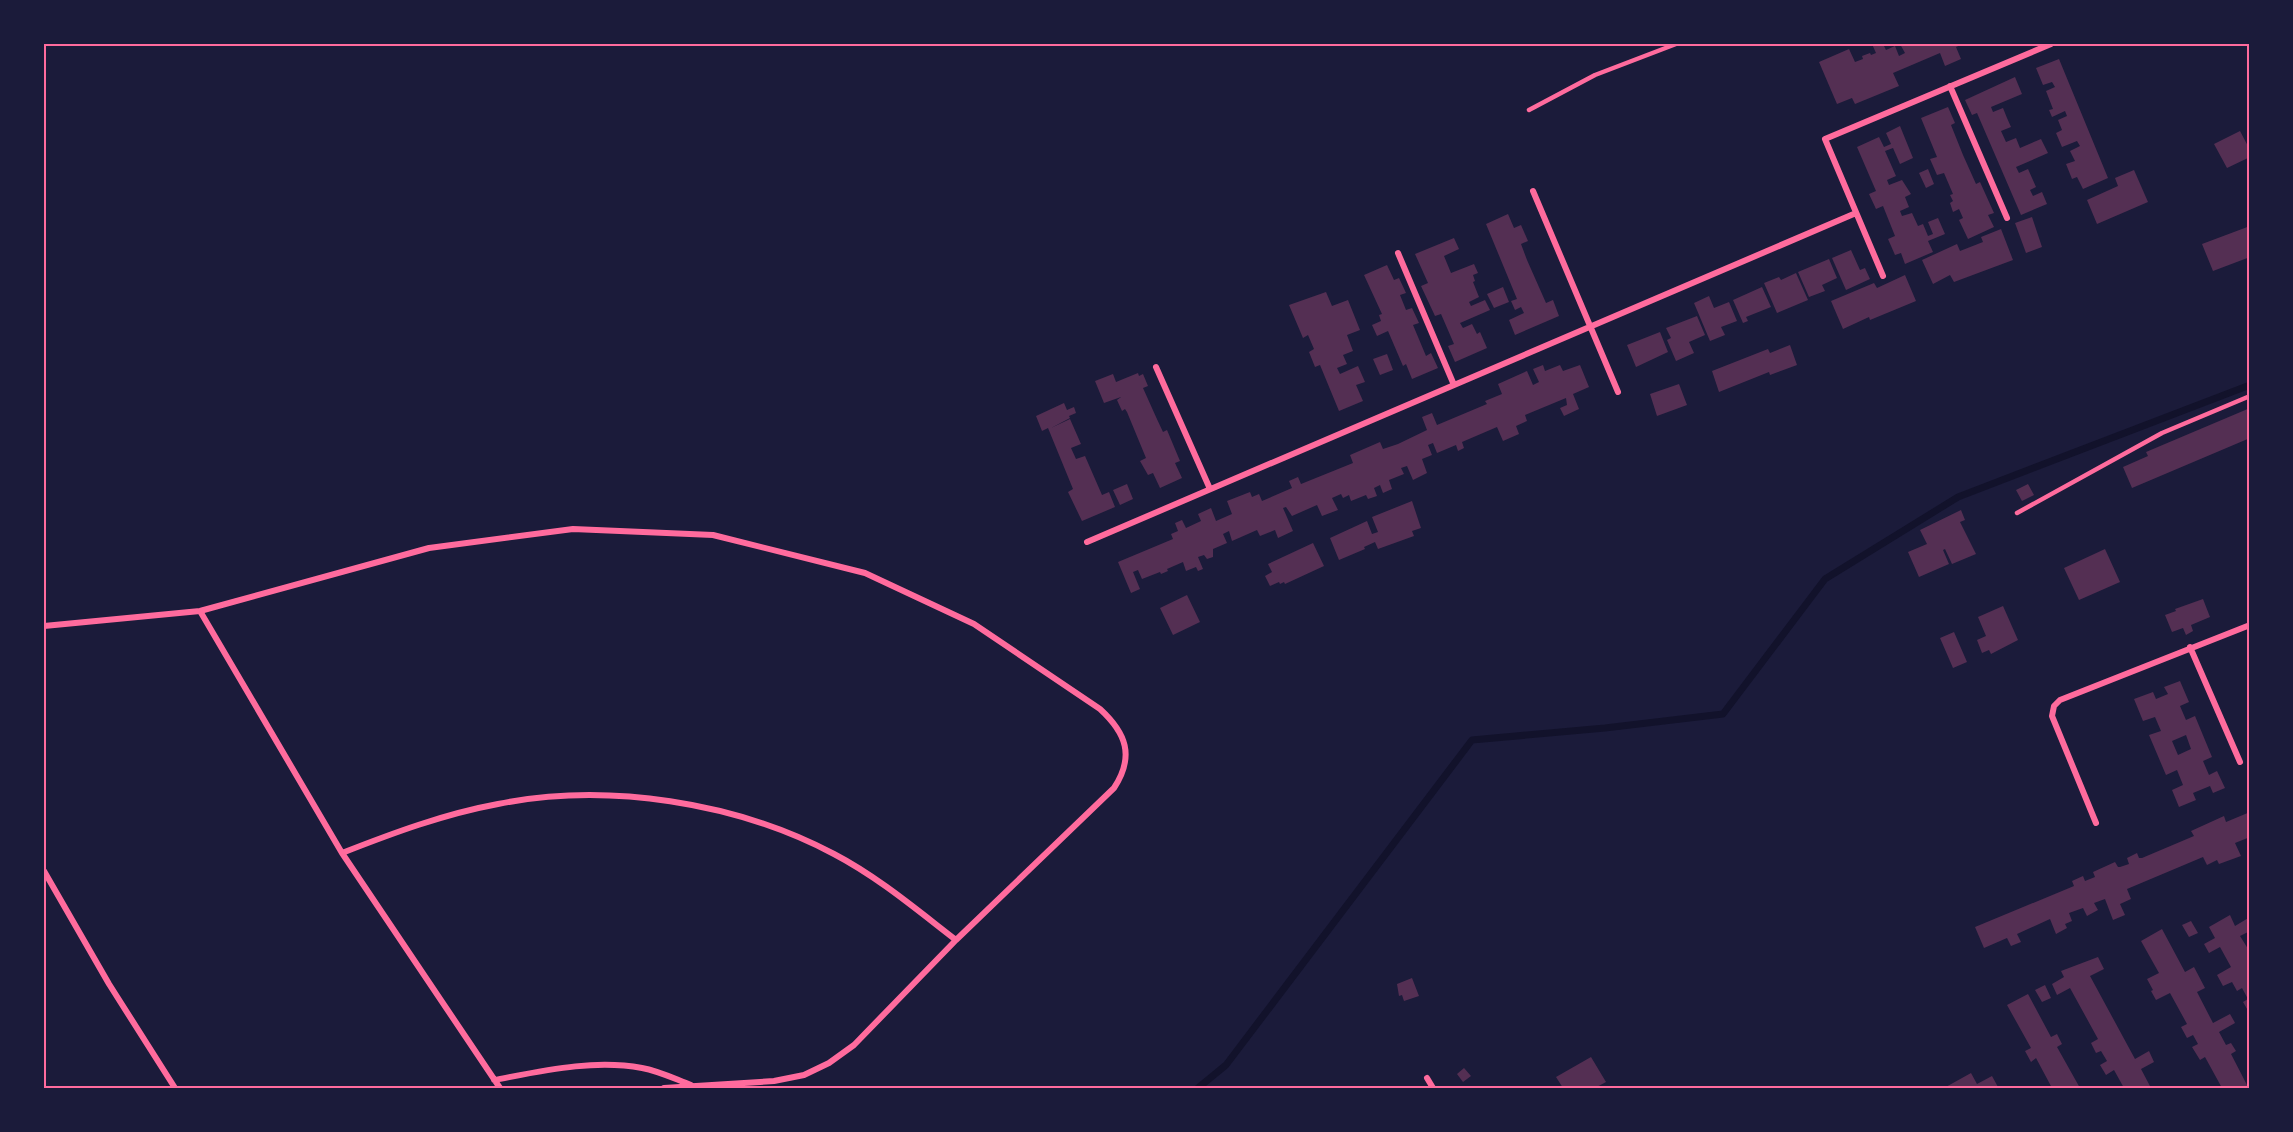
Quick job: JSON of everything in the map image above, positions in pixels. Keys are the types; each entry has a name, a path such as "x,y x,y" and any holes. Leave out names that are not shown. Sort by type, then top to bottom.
{"street":[{"path":"1883,276 1825,139 2051,44"},
{"path":"1950,86 2007,218"},
{"path":"1533,191 1618,392"},
{"path":"1087,542 1856,213"},
{"path":"1398,254 1454,385"},
{"path":"1156,367 1210,489"},
{"path":"44,626 200,611 429,548 573,529 713,535 865,573 974,624 1100,709 1120,730 1126,747 1125,763 1122,776 1114,788 956,940 854,1045 829,1063 804,1075 774,1081 664,1089"},
{"path":"200,611 342,853 500,1089"},
{"path":"2096,823 2052,716 2054,706 2060,700 2250,625"},
{"path":"2190,647 2240,762"},
{"path":"342,853 450,815 549,796 635,798 694,806 744,818 782,831 835,854 887,887 956,940"},
{"path":"44,871 109,984 175,1089"},
{"path":"494,1080 578,1066 611,1066 642,1068 694,1086"},
{"path":"1427,1078 1433,1089"}],"lane":[{"path":"1529,110 1595,75 1676,44"},
{"path":"2017,513 2162,433 2250,396"}],"building":[{"path":"1872,44 1883,44 1886,50 1895,46 1899,56 1905,53 1900,44 1963,44 1956,47 1961,59 1945,66 1940,53 1893,73 1899,86 1855,104 1852,98 1837,104 1819,62 1849,49 1855,62 1863,59 1862,56 1876,53"},
{"path":"2059,59 2108,178 2083,189 2077,177 2072,179 2066,164 2075,161 2070,151 2080,146 2077,141 2062,147 2056,133 2062,130 2058,120 2067,116 2065,111 2052,117 2049,110 2053,109 2046,91 2055,87 2052,82 2043,85 2036,68"},
{"path":"2015,77 2022,94 1991,107 1993,112 2003,108 2011,127 2001,131 2006,142 2016,138 2020,148 2041,139 2048,153 2016,167 2019,173 2028,169 2036,187 2030,190 2033,196 2042,192 2047,204 2021,215 1977,113 1972,115 1965,100"},
{"path":"1948,107 1955,123 1951,125 1963,155 1976,184 1980,182 1994,213 1988,215 1994,227 1968,239 1959,220 1963,218 1959,209 1953,212 1950,203 1953,201 1950,195 1953,194 1944,173 1937,175 1930,159 1937,157 1921,118"},
{"path":"1900,126 1913,158 1900,164 1893,148 1885,151 1896,176 1887,180 1889,185 1902,180 1911,194 1905,197 1909,207 1900,211 1902,216 1912,213 1918,226 1923,224 1928,236 1933,234 1928,222 1938,218 1945,234 1928,241 1933,252 1905,264 1901,253 1895,255 1888,239 1895,236 1883,206 1876,209 1869,194 1876,191 1857,147 1879,137 1884,147 1891,144 1886,133"},
{"path":"2240,131 2250,150 2250,157 2227,168 2214,144"},
{"path":"1928,169 1934,184 1926,188 1919,173"},
{"path":"2134,170 2148,202 2097,224 2087,200 2118,186 2115,178"},
{"path":"1508,214 1514,228 1521,225 1528,241 1521,244 1527,260 1546,303 1553,300 1559,316 1515,335 1509,320 1524,313 1521,307 1515,310 1511,301 1517,299 1486,224"},
{"path":"2032,217 2042,247 2026,253 2015,223"},
{"path":"2250,226 2250,257 2213,271 2202,244"},
{"path":"2001,229 2013,260 1954,282 1950,275 1933,284 1922,260 1957,244 1960,251 1983,242 1981,237"},
{"path":"1454,238 1459,249 1444,256 1451,273 1474,264 1478,273 1473,275 1475,281 1473,282 1479,297 1469,302 1471,306 1485,300 1490,310 1460,323 1463,328 1472,324 1477,334 1480,332 1487,348 1455,362 1448,346 1454,344 1441,314 1435,316 1421,286 1428,283 1415,254"},
{"path":"1851,250 1860,270 1865,268 1870,279 1846,290 1832,258"},
{"path":"1829,259 1837,278 1822,285 1825,291 1809,297 1798,272"},
{"path":"1387,265 1394,280 1399,278 1406,293 1400,295 1406,310 1412,308 1419,323 1413,325 1426,356 1431,353 1438,368 1412,379 1406,364 1403,366 1388,331 1377,336 1372,325 1381,321 1379,315 1382,314 1364,275"},
{"path":"1796,273 1808,300 1777,313 1764,283 1779,277 1781,280"},
{"path":"1905,275 1916,301 1870,320 1869,317 1843,329 1831,301 1874,283 1877,288"},
{"path":"1503,287 1509,302 1494,308 1487,294"},
{"path":"1762,287 1771,307 1746,317 1748,321 1743,323 1733,300"},
{"path":"1326,292 1332,306 1348,300 1360,330 1347,335 1353,351 1343,355 1347,364 1337,368 1340,374 1358,366 1365,382 1356,385 1363,401 1339,411 1320,365 1315,367 1309,352 1314,349 1308,335 1303,338 1289,305"},
{"path":"1709,296 1714,308 1729,302 1737,321 1721,327 1725,335 1710,341 1694,303"},
{"path":"1697,316 1705,335 1689,342 1694,353 1676,361 1667,340 1671,338 1666,328"},
{"path":"1660,332 1668,352 1636,367 1627,345"},
{"path":"1790,345 1797,365 1770,375 1769,372 1719,392 1712,371 1768,349 1770,353"},
{"path":"1387,354 1393,370 1380,375 1373,359"},
{"path":"1543,365 1545,371 1560,365 1563,371 1580,365 1589,387 1573,394 1579,409 1564,416 1560,408 1567,405 1566,398 1525,415 1527,421 1516,426 1519,434 1503,441 1497,427 1462,442 1464,448 1458,451 1456,445 1437,453 1433,443 1428,445 1432,455 1422,459 1427,473 1413,480 1407,466 1401,468 1404,474 1389,480 1392,489 1383,493 1380,485 1374,488 1377,496 1368,499 1366,495 1351,501 1349,495 1343,498 1341,494 1332,498 1338,510 1322,516 1317,505 1292,516 1286,507 1283,508 1293,531 1278,538 1275,530 1260,536 1257,530 1232,541 1229,531 1223,534 1227,543 1213,549 1213,557 1207,559 1204,555 1198,557 1203,569 1198,571 1196,567 1186,571 1183,562 1161,574 1160,572 1142,579 1138,570 1133,572 1140,589 1131,593 1118,562 1173,539 1171,534 1178,531 1175,523 1182,520 1186,528 1201,521 1198,514 1211,508 1216,521 1232,514 1227,501 1250,492 1252,497 1259,494 1262,501 1292,488 1289,481 1298,477 1301,484 1353,463 1350,455 1380,442 1383,449 1398,444 1427,430 1422,417 1432,413 1437,425 1487,404 1485,401 1502,394 1498,384 1527,371 1533,385 1539,382 1533,369"},
{"path":"1138,373 1139,376 1143,374 1148,386 1143,388 1163,432 1167,430 1180,461 1175,463 1182,478 1160,488 1153,473 1148,475 1140,461 1146,458 1127,412 1125,409 1122,411 1117,400 1121,397 1104,403 1095,381 1113,374 1116,382"},
{"path":"1679,384 1687,405 1657,416 1650,394"},
{"path":"1064,403 1067,410 1074,407 1076,413 1051,428 1070,419 1081,444 1071,448 1076,459 1085,456 1102,495 1109,492 1115,507 1082,521 1068,492 1073,489 1048,428 1042,431 1036,416"},
{"path":"2250,408 2250,438 2132,488 2123,467 2148,456 2146,452"},
{"path":"1127,484 1133,499 1120,505 1113,490"},
{"path":"2028,484 2034,495 2022,501 2016,490"},
{"path":"1412,501 1421,528 1412,531 1414,536 1378,549 1375,542 1339,560 1330,538 1367,521 1372,534 1378,532 1372,517"},
{"path":"1961,510 1965,520 1960,522 1976,554 1952,564 1945,549 1943,550 1949,564 1919,577 1908,552 1927,544 1920,530"},
{"path":"1313,543 1324,566 1285,584 1279,582 1270,586 1265,576 1272,572 1268,564"},
{"path":"2105,549 2120,582 2079,600 2064,568"},
{"path":"1187,595 1200,622 1173,635 1160,608"},
{"path":"2203,599 2210,617 2191,625 2193,631 2186,635 2183,628 2172,632 2165,615"},
{"path":"2003,606 2018,640 1991,654 1989,650 1982,653 1977,640 1986,636 1978,617"},
{"path":"1954,632 1967,662 1953,668 1940,638"},
{"path":"2180,681 2189,702 2180,706 2186,720 2195,716 2212,757 2203,761 2209,775 2217,771 2225,788 2213,793 2210,786 2193,793 2196,800 2179,807 2172,790 2183,785 2177,770 2166,775 2149,735 2161,731 2155,717 2143,721 2134,699 2153,692 2156,699 2168,694 2164,687","holes":["2186,735 2191,749 2178,755 2172,741"]},
{"path":"2250,812 2250,837 2235,843 2241,856 2219,864 2217,860 2207,865 2203,857 2127,889 2131,899 2120,904 2125,915 2113,920 2105,899 2094,903 2098,910 2087,916 2083,908 2069,913 2072,921 2065,924 2067,928 2056,934 2050,919 2017,934 2021,942 2011,946 2007,938 1984,948 1975,927 2074,886 2072,881 2083,876 2085,881 2095,877 2093,872 2115,862 2120,867 2129,864 2127,858 2137,853 2139,858 2142,858 2194,836 2191,831 2224,816 2226,822"},
{"path":"2230,915 2235,926 2250,917 2250,931 2240,936 2250,952 2250,1014 2243,1002 2248,999 2242,988 2237,991 2232,982 2223,986 2217,975 2231,967 2220,947 2209,953 2204,944 2215,938 2209,927"},
{"path":"2191,921 2198,933 2189,937 2182,925"},
{"path":"2162,929 2185,972 2194,967 2205,988 2197,992 2213,1023 2230,1014 2234,1021 2235,1023 2219,1032 2226,1045 2231,1043 2236,1051 2231,1054 2247,1085 2250,1084 2250,1088 2222,1088 2205,1057 2200,1060 2192,1047 2198,1044 2193,1035 2187,1038 2181,1027 2187,1024 2170,993 2156,1000 2151,991 2153,990 2147,979 2159,973 2141,941"},
{"path":"2098,957 2104,969 2090,976 2135,1059 2149,1051 2154,1062 2141,1069 2151,1088 2124,1088 2114,1070 2106,1075 2100,1065 2107,1061 2101,1051 2096,1053 2091,1043 2098,1039 2070,988 2057,995 2052,984 2064,977 2061,971"},
{"path":"1412,978 1419,996 1404,1001 1402,995 1399,996 1397,984"},
{"path":"2045,985 2051,998 2042,1002 2035,990"},
{"path":"2028,994 2051,1037 2057,1034 2062,1044 2057,1047 2080,1088 2052,1088 2036,1058 2031,1062 2025,1051 2031,1048 2007,1005"},
{"path":"1591,1057 1606,1082 1595,1088 1563,1088 1556,1077"},
{"path":"1464,1068 1471,1076 1463,1082 1457,1074"},
{"path":"1971,1073 1977,1084 1992,1076 1998,1087 1944,1088"}],"waterway":[{"path":"1198,1088 1226,1065 1472,740 1723,714 1825,579 1958,497 2250,385"}]}
